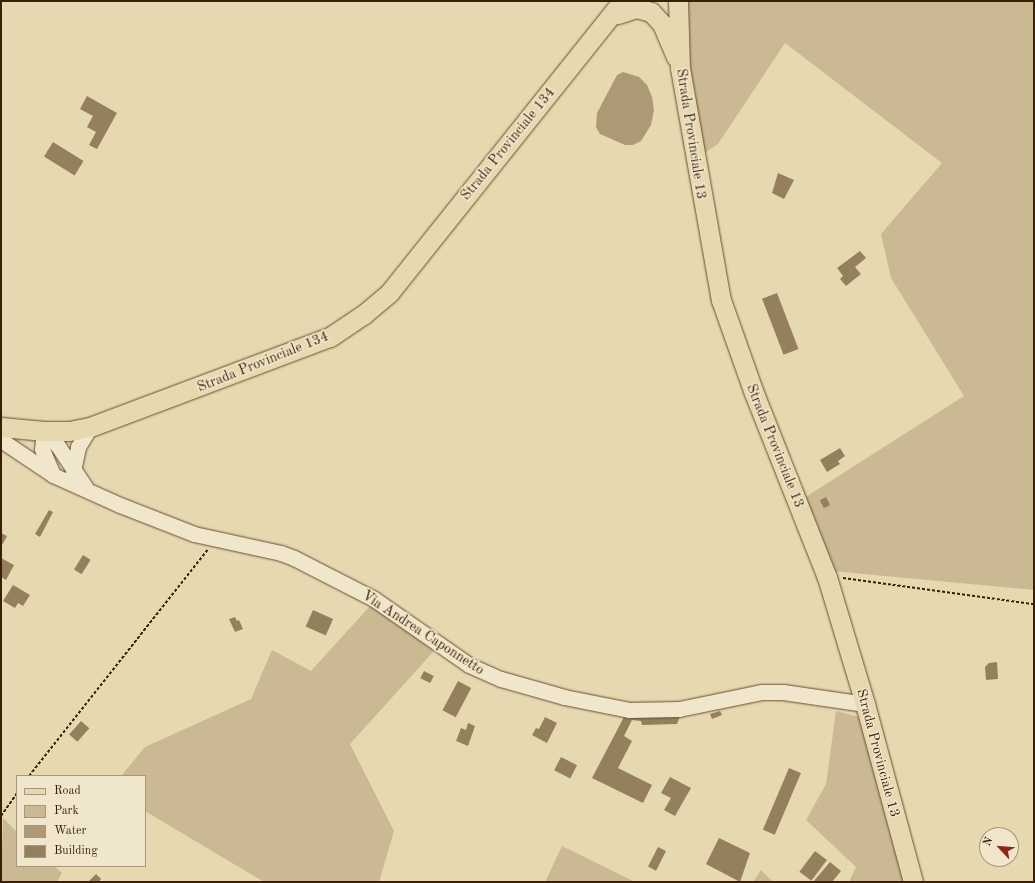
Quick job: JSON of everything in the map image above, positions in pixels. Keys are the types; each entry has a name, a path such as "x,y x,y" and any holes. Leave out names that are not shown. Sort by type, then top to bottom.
{"main road":[{"name":"Strada Provinciale 134","path":"1,427 44,431 69,431 90,427 330,336 363,316 390,292 575,60 620,8 634,1"},
{"name":"Strada Provinciale 13","path":"678,1 680,68 721,300 751,386 828,577 866,704 914,882"},
{"path":"620,8 644,9 656,16 662,24 680,68"}],"street":[{"path":"73,471 78,447 90,427"},
{"path":"44,431 58,446 73,471 88,490"},
{"path":"44,431 42,449 53,474"},
{"name":"Via Andrea Caponnetto","path":"1,440 53,474 88,490 215,540 281,553 294,558 374,599 450,653 486,674 564,698 604,707 656,711 680,709 762,692 783,692 866,704"}],"path":[{"path":"30,775 215,540"},
{"path":"828,577 1034,604"},
{"path":"1,816 16,794"}],"green space":[{"path":"687,1 1034,1 1034,590 832,571 804,498 964,396 891,278 881,234 942,163 785,43 718,144 703,154 688,61"},
{"path":"371,605 434,651 350,744 394,831 379,882 264,882 146,812 146,775 122,775 145,747 251,699 272,650 311,671"},
{"path":"836,711 859,717 904,882 849,882 856,867 806,820 826,784"},
{"path":"3,818 16,831 16,867 55,867 62,873 57,882 1,882"},
{"path":"562,846 635,882 545,882"},
{"path":"761,870 773,882 753,882"}],"water":[{"path":"623,72 639,77 647,85 652,97 654,110 651,125 641,141 633,145 625,145 600,134 596,127 597,113 617,75"}],"building":[{"path":"87,96 117,113 97,149 89,145 96,132 87,127 93,116 80,109"},
{"path":"53,142 84,161 75,175 44,156"},
{"path":"778,173 794,180 784,199 772,193"},
{"path":"860,251 866,258 855,267 861,274 846,286 840,279 843,276 837,268"},
{"path":"777,293 799,349 784,355 762,299"},
{"path":"840,448 845,456 838,461 840,464 827,472 820,460"},
{"path":"826,497 830,505 824,508 820,500"},
{"path":"49,510 53,512 40,537 35,534"},
{"path":"1,533 7,536 1,547"},
{"path":"83,555 91,560 82,574 74,569"},
{"path":"1,558 14,565 6,580 1,577"},
{"path":"13,585 30,595 23,606 18,603 15,608 3,601"},
{"path":"313,610 333,619 326,635 306,626"},
{"path":"235,617 237,621 239,620 243,629 235,632 229,619"},
{"path":"997,662 998,679 986,680 985,667 989,663"},
{"path":"424,671 434,676 430,683 420,678"},
{"path":"458,681 471,688 456,717 443,710"},
{"path":"720,711 722,715 712,719 710,714"},
{"path":"681,714 677,724 642,725 641,721 632,720 624,736 632,741 618,768 652,785 643,803 592,778 624,717 670,717"},
{"path":"545,717 557,723 547,743 532,735 536,728 539,729"},
{"path":"81,721 89,728 77,742 69,735"},
{"path":"468,723 475,726 468,746 456,741 461,728 466,730"},
{"path":"561,757 577,765 570,779 554,770"},
{"path":"789,768 801,773 775,835 763,830"},
{"path":"670,777 691,788 675,816 664,810 671,798 661,793"},
{"path":"719,838 750,853 740,882 706,864"},
{"path":"658,847 666,851 656,871 648,867"},
{"path":"815,851 827,860 811,881 799,872"},
{"path":"830,862 841,871 832,882 813,882"},
{"path":"96,874 101,879 99,882 88,882"}]}
